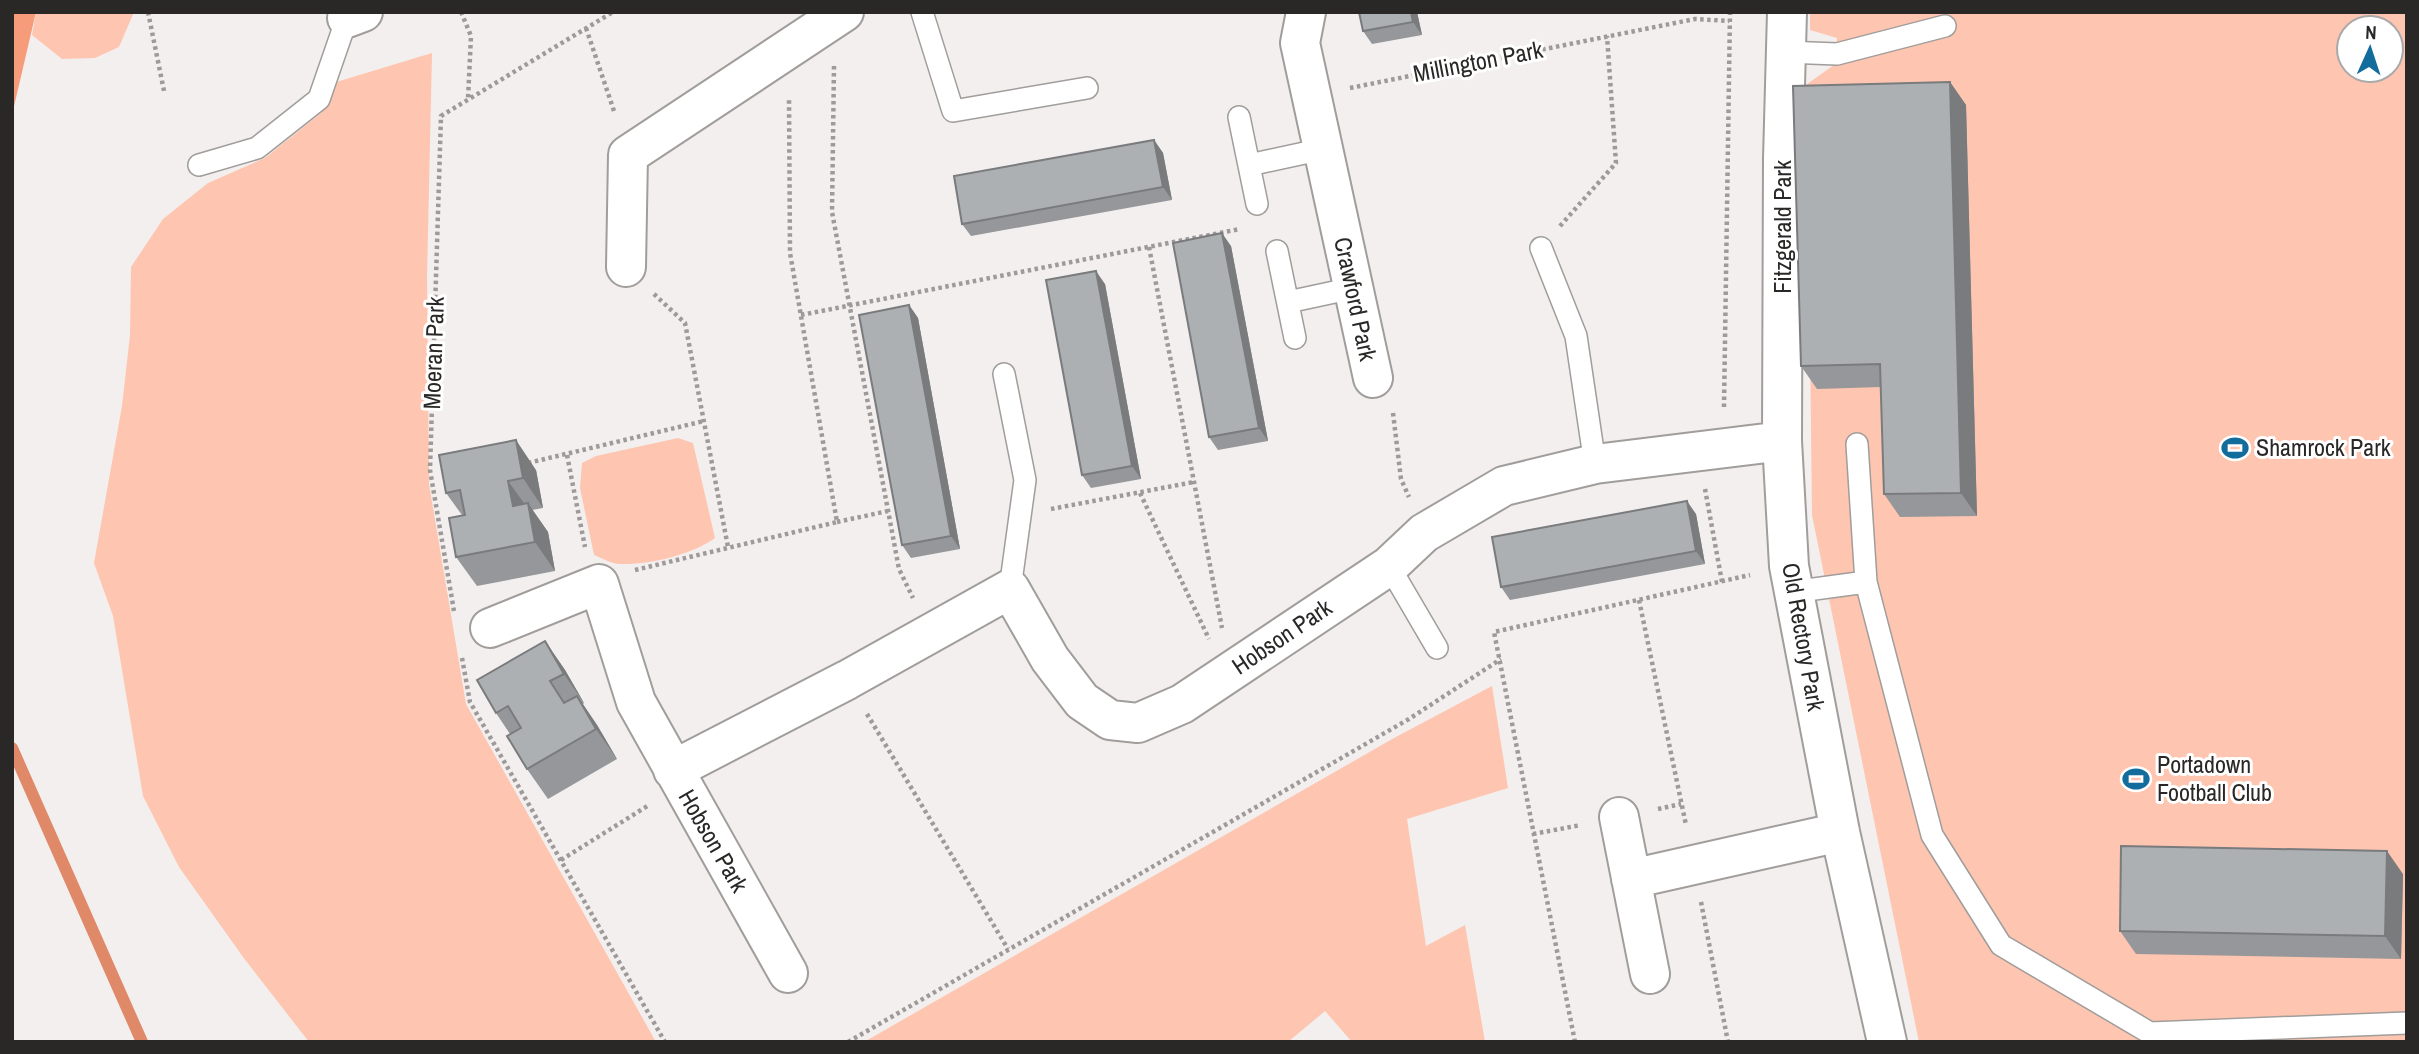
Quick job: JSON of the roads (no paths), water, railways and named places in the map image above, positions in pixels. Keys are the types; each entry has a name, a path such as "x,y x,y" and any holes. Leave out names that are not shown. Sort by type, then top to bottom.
{"street":[{"name":"Crawford Park","path":"1306,12 1300,43 1373,378"},
{"name":"Fitzgerald Park","path":"1782,441 1787,12"},
{"path":"626,267 628,155 840,16"},
{"name":"Hobson Park","path":"788,973 673,771 847,680 1010,589 1050,659 1082,701 1110,720 1138,723 1182,704 1390,566 1424,533 1504,486 1595,464 1782,441"},
{"name":"Old Rectory Park","path":"1782,441 1791,579 1840,832 1887,1042"},
{"path":"469,632 599,584 636,702 673,771"},
{"path":"1619,817 1650,974"},
{"path":"1631,879 1840,832"}],"lane":[{"path":"922,12 953,111 1087,88"},
{"path":"200,165 257,148 319,99 355,15"},
{"path":"1785,52 1837,54 1945,26"},
{"path":"1239,117 1257,204"},
{"path":"1249,165 1323,149"},
{"path":"1541,248 1576,336 1595,464"},
{"path":"1277,251 1295,338"},
{"path":"1288,302 1353,288"},
{"path":"1004,374 1025,480 1010,589"},
{"path":"1857,444 1866,582 1932,835 2001,945 2150,1033 2407,1023"},
{"path":"1390,566 1437,648"},
{"path":"1791,579 1866,582"}],"waterway":[{"path":"12,748 142,1042"}],"place":[{"name":"Shamrock Park","path":"2235,448"},
{"name":"Portadown Football Club","path":"2136,779"}]}
